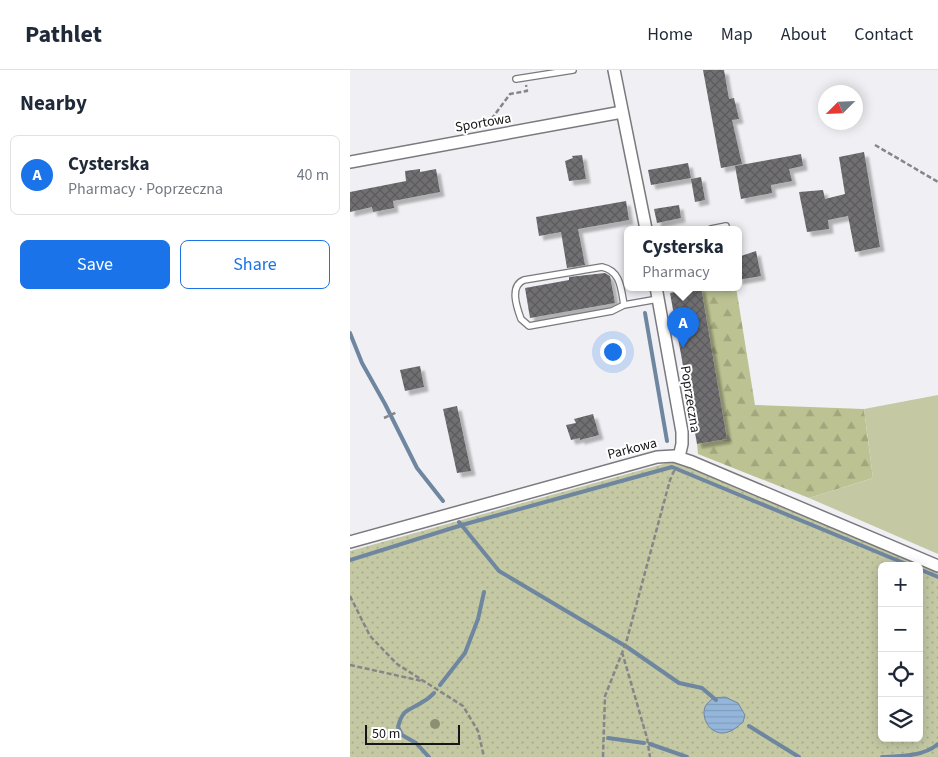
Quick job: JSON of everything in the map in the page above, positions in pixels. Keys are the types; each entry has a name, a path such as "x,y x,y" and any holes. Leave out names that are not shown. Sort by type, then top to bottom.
{"street":[{"path":"614,70 645,226"},
{"name":"Sportowa","path":"350,162 622,112"},
{"name":"Poprzeczna","path":"657,291 682,432 679,457"},
{"name":"Parkowa","path":"350,542 649,458 662,456 679,457 938,566"}],"lane":[{"path":"516,80 573,70"},
{"path":"624,305 618,277 611,269 602,267 524,280 518,283 515,289 521,320 529,326 612,311 624,305 658,299"}],"path":[{"path":"485,137 484,130 510,94 527,91 525,78"},
{"path":"875,145 938,182"},
{"path":"384,418 397,412"},
{"path":"603,757 605,696 626,643 670,480"},
{"path":"350,596 370,636 397,664 463,706 478,731 484,757"},
{"path":"622,652 647,738 650,757"},
{"path":"350,665 423,682"}],"green space":[{"path":"702,291 737,291 755,405 864,409 873,478 809,498 698,454 697,444 727,439"},
{"path":"938,395 938,554 809,498 873,478 864,409"},
{"path":"674,461 912,562 878,562 878,742 923,742 923,567 938,573 938,757 350,757 350,551"}],"water":[{"path":"725,697 738,703 745,715 743,722 734,729 722,733 710,728 705,721 704,712 707,703 713,698"}],"building":[{"path":"703,70 724,70 729,99 734,98 739,119 732,120 742,164 721,168"},
{"path":"864,152 880,247 855,252 848,216 828,220 829,229 807,232 799,192 823,190 825,199 845,194 839,157"},
{"path":"801,154 803,166 789,169 792,181 771,185 772,193 741,199 735,166"},
{"path":"582,155 586,179 569,181 565,161 573,158 572,156"},
{"path":"688,163 691,178 651,185 648,170"},
{"path":"420,169 420,172 436,169 440,192 393,201 394,208 373,212 372,207 350,212 350,192 406,181 405,171"},
{"path":"701,177 705,200 695,202 691,179"},
{"path":"626,201 629,220 578,229 585,265 567,268 561,232 539,236 536,217"},
{"path":"679,205 681,218 657,223 654,209"},
{"path":"756,251 761,276 742,279 742,256"},
{"path":"605,273 610,276 615,303 530,318 525,288 569,280 569,277"},
{"path":"702,291 727,439 697,444 670,293"},
{"path":"420,366 424,387 405,391 400,370"},
{"path":"457,406 471,471 457,473 443,409"},
{"path":"593,414 599,435 580,440 580,438 571,440 566,425 576,423 574,419"}],"waterway":[{"path":"645,313 667,441"},
{"path":"350,333 362,363 417,468 443,501"},
{"path":"350,560 462,525 672,467 901,562"},
{"path":"459,522 499,571 627,647 679,683 702,688 716,700"},
{"path":"923,571 938,577"},
{"path":"440,685 465,653 478,619 484,592"},
{"path":"429,757 416,743 402,735 398,727 402,716 408,710 434,693"},
{"path":"749,726 799,757"},
{"path":"608,738 644,743"},
{"path":"650,744 687,757"},
{"path":"882,757 918,754 938,744"}],"place":[{"name":"Cysterska","path":"683,348"}]}
